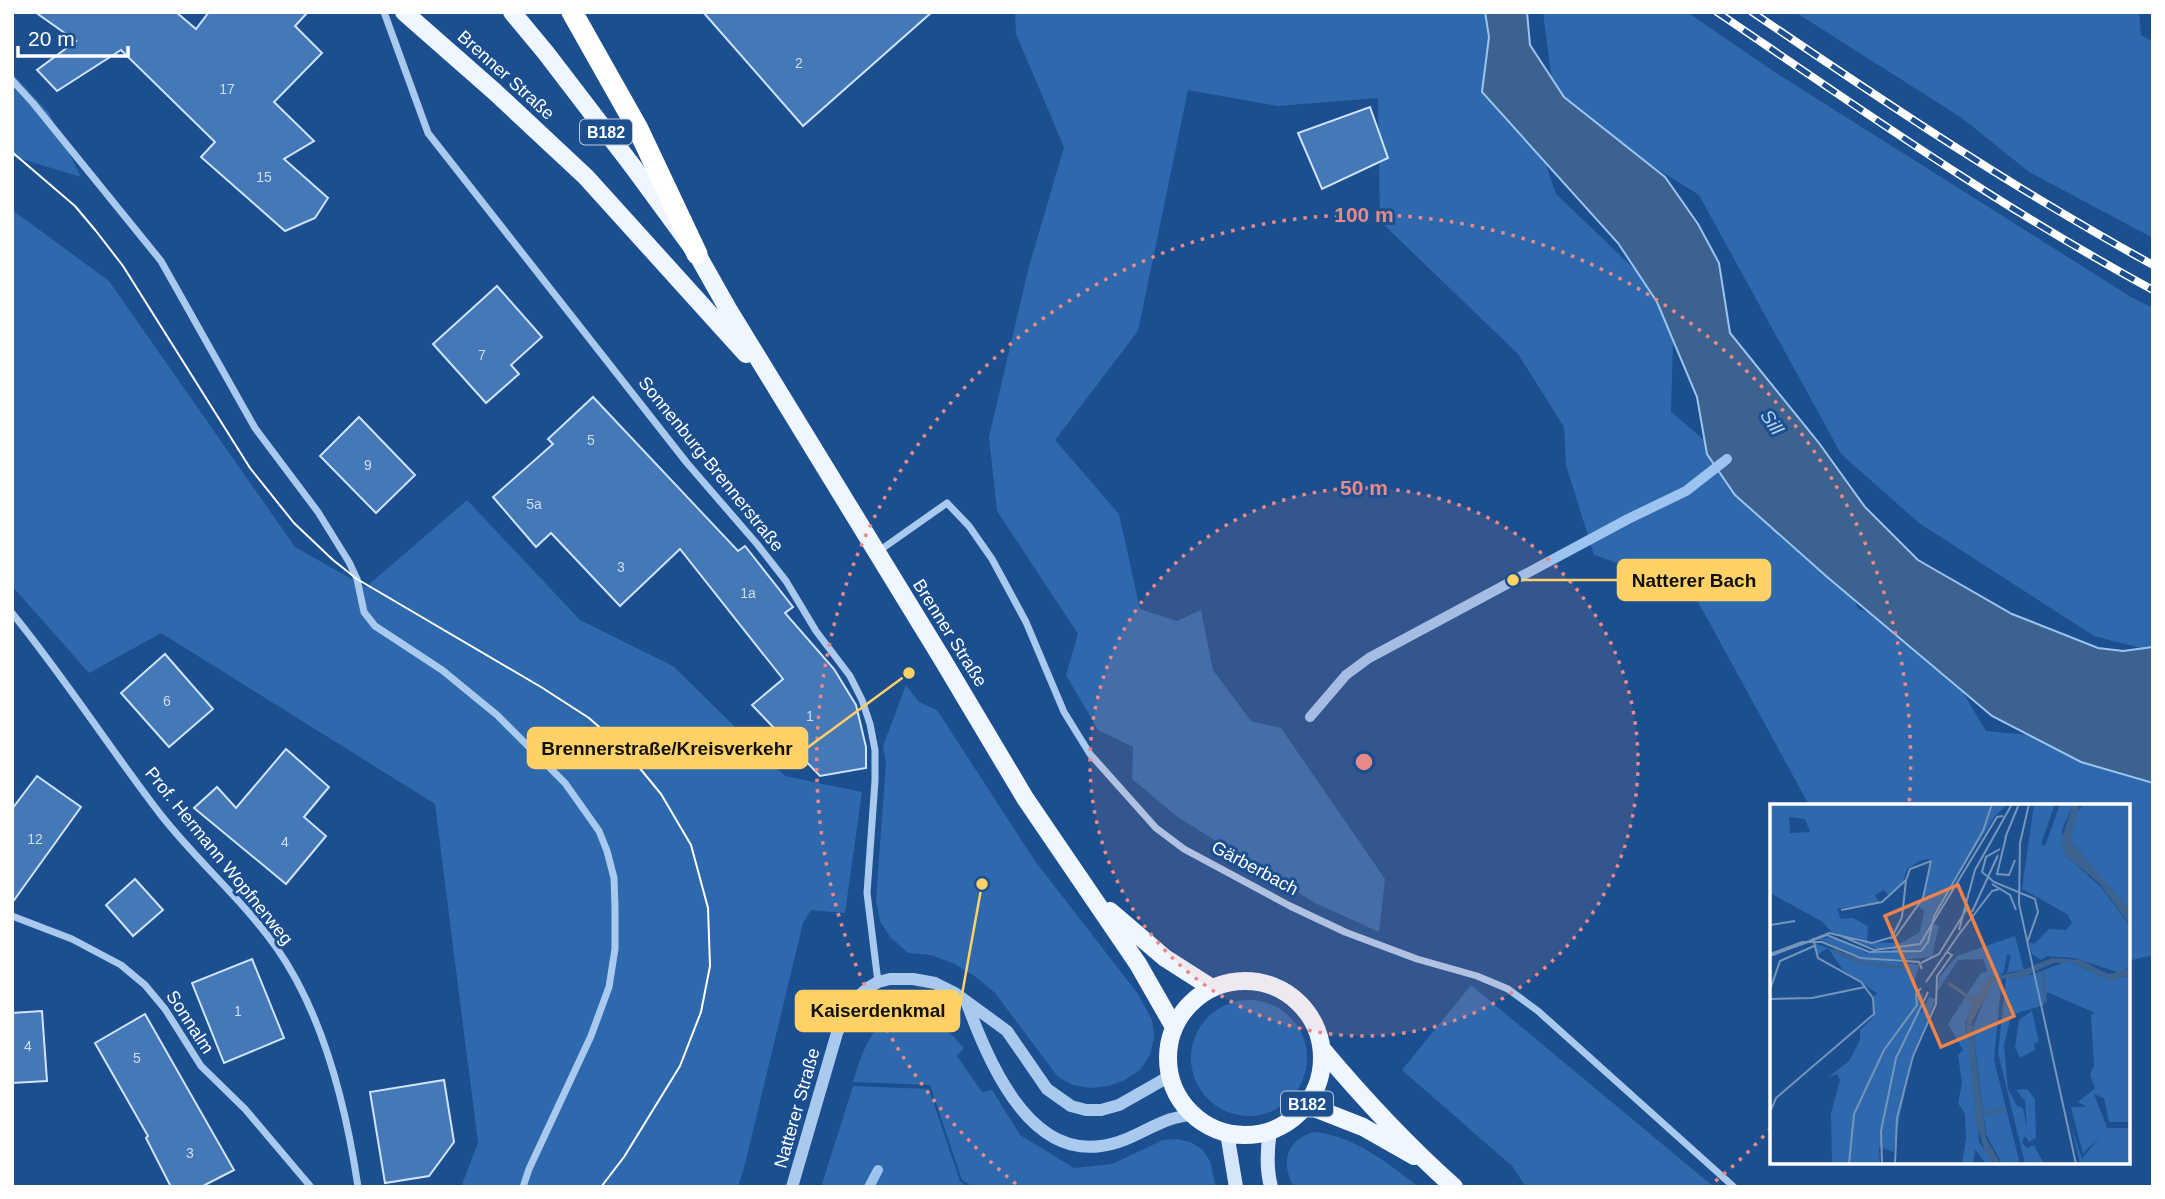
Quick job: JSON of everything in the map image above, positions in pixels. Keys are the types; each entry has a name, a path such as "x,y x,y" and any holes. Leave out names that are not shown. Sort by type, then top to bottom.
{"highway":[{"path":"572,12 638,129 697,254"}],"main road":[{"name":"Brenner Straße","path":"404,12 586,177 776,388"},
{"name":"Brenner Straße","path":"512,12 634,168 697,254 727,309 942,657 1025,798 1138,964 1174,1027"},
{"name":"Brenner Straße","path":"1094,897 1165,958 1212,988"},
{"name":"B182","path":"1235,981 1259,981 1283,989 1302,1005 1316,1025 1322,1049 1322,1069 1317,1088 1307,1105 1290,1120 1270,1131 1249,1135 1227,1133 1208,1126 1192,1114 1178,1097 1170,1076 1168,1051 1174,1027 1183,1011 1196,998 1212,988 1235,981"},
{"name":"B182","path":"1322,1049 1429,1165 1454,1187"},
{"name":"B182","path":"1307,1105 1363,1127 1429,1165"},
{"path":"1270,1131 1267,1172 1270,1187"},
{"path":"1227,1133 1236,1187"}],"street":[{"name":"Sonnenburg-Brennerstraße","path":"384,12 428,133 687,463 786,581 816,631 850,676 870,724 874,750 876,781 867,893 878,982"},
{"path":"12,80 161,261 255,428 318,512 349,562 357,579 364,612 375,626 442,670 497,715 565,783 599,831 614,878 615,949 609,987 591,1036 523,1187"},
{"name":"Gärberbach","path":"876,553 947,503 969,526 992,558 1026,622 1064,712 1084,743 1126,796 1156,828 1184,849 1345,932 1508,989 1538,1011 1734,1187"},
{"name":"Prof. Hermann Wopfnerweg","path":"12,613 181,840 245,908 277,949 303,996 331,1061 339,1085 358,1187"},
{"name":"Sonnalm","path":"12,916 81,943 121,965 145,985 165,1009 201,1066 245,1109 311,1187"},
{"path":"878,982 901,978 923,980 945,988 1007,1031 1046,1089 1071,1106 1101,1110 1119,1105 1170,1076"},
{"name":"Natterer Straße","path":"792,1187 844,1015 860,994 878,982"},
{"path":"965,1001 984,1050 1017,1102 1032,1123 1054,1139 1084,1147 1099,1147 1126,1139 1172,1118 1192,1114"}],"shaded area":[{"path":"1015,12 1500,12 1501,33 1556,194 1674,307 1671,412 1749,478 1813,500 1858,609 1926,630 1986,731 2153,747 2153,955 2130,961 2130,804 1808,804 1690,587 1594,555 1566,465 1564,427 1518,354 1380,221 1378,98 1277,106 1188,90 1138,331 1055,440 1119,514 1140,609 1177,621 1201,610 1213,670 1251,721 1281,728 1385,879 1379,932 1315,903 1176,816 1132,779 1133,747 1098,730 1066,675 1078,634 997,511 989,437 1028,270 1064,147 1016,34"},
{"path":"1543,12 1687,12 1776,73 2131,297 2153,308 2153,651 2094,636 1919,523 1841,454 1699,195 1555,105"},
{"path":"1795,12 2139,12 2141,35 2153,42 2153,238 2029,172 1962,118"},
{"path":"12,73 49,113 81,177 12,156"},
{"path":"12,206 15,212 109,281 295,547 366,587 467,500 580,620 673,666 785,776 862,792 845,913 811,910 803,923 738,1187 461,1187 478,1143 435,804 161,633 89,673 12,586"},
{"path":"906,685 919,702 937,710 1035,861 1138,994 1152,1020 1154,1037 1150,1055 1140,1070 1123,1081 1090,1088 1073,1085 1058,1077 995,993 955,964 931,955 908,953 890,937 880,921 876,900 886,763 883,746"},
{"path":"1471,985 1714,1187 1526,1187 1512,1166 1402,1070"},
{"path":"1249,1000 1271,1004 1290,1017 1303,1036 1307,1058 1303,1080 1290,1099 1271,1112 1249,1116 1227,1112 1208,1099 1195,1080 1191,1058 1195,1036 1208,1017 1227,1004"},
{"path":"909,1012 940,1025 958,1041 964,1048 957,1056 982,1092 992,1090 1020,1135 1074,1168 1112,1164 1163,1140 1177,1139 1202,1149 1210,1161 1216,1187 973,1187 962,1180 930,1085 853,1082 865,1048 875,1032 890,1018"},
{"path":"853,1086 929,1089 960,1181 968,1187 821,1187"},
{"path":"1313,1132 1328,1134 1356,1144 1419,1187 1294,1187 1287,1170 1288,1154 1297,1141"}],"water":[{"name":"Sill","path":"1485,12 1527,12 1530,45 1564,97 1665,177 1698,224 1719,263 1730,333 1819,443 1865,507 1918,560 2012,614 2098,648 2123,651 2153,647 2153,783 2081,762 1992,716 1735,495 1707,454 1697,397 1657,302 1618,243 1482,92 1489,37"}],"building":[{"path":"35,12 176,12 196,29 209,12 308,12 295,26 322,53 274,102 314,141 284,159 328,198 315,218 285,231 201,157 215,142 121,50 57,91 37,70 76,41"},
{"path":"703,12 932,12 803,126"},
{"path":"1370,107 1388,158 1322,189 1298,133"},
{"path":"497,286 542,337 511,365 519,374 486,403 433,344"},
{"path":"593,397 738,551 745,546 793,607 785,613 834,669 856,705 866,747 866,768 820,776 752,705 783,679 680,549 620,606 551,533 536,547 493,497 553,444 548,439"},
{"path":"359,417 415,475 376,513 320,456"},
{"path":"165,654 213,709 169,747 121,693"},
{"path":"286,749 329,787 304,817 326,836 286,884 194,808 217,787 236,808"},
{"path":"37,776 81,807 12,903 12,809"},
{"path":"135,879 163,910 133,936 106,905"},
{"path":"252,959 284,1038 224,1063 192,983"},
{"path":"42,1011 47,1081 12,1083 12,1013"},
{"path":"145,1014 234,1170 201,1187 171,1187 146,1138 148,1136 95,1043"},
{"path":"444,1080 454,1142 429,1176 385,1183 370,1092"}],"waterway":[{"path":"1310,717 1346,675 1369,658 1628,519 1686,491 1727,459"},
{"path":"869,1187 878,1170"}],"tram line":[{"path":"12,152 75,206 123,266 250,468 294,523 357,579 589,718 624,749 661,794 691,845 708,908 710,966 701,1012 680,1066 624,1157 601,1187"}],"railway":[{"path":"1717,12 1986,192 2153,290"},
{"path":"1752,12 2000,175 2153,265"}],"place":[{"name":"Natterer Bach","path":"1513,580"},
{"name":"Brennerstraße/Kreisverkehr","path":"909,673"},
{"name":"Kaiserdenkmal","path":"982,884"}]}
